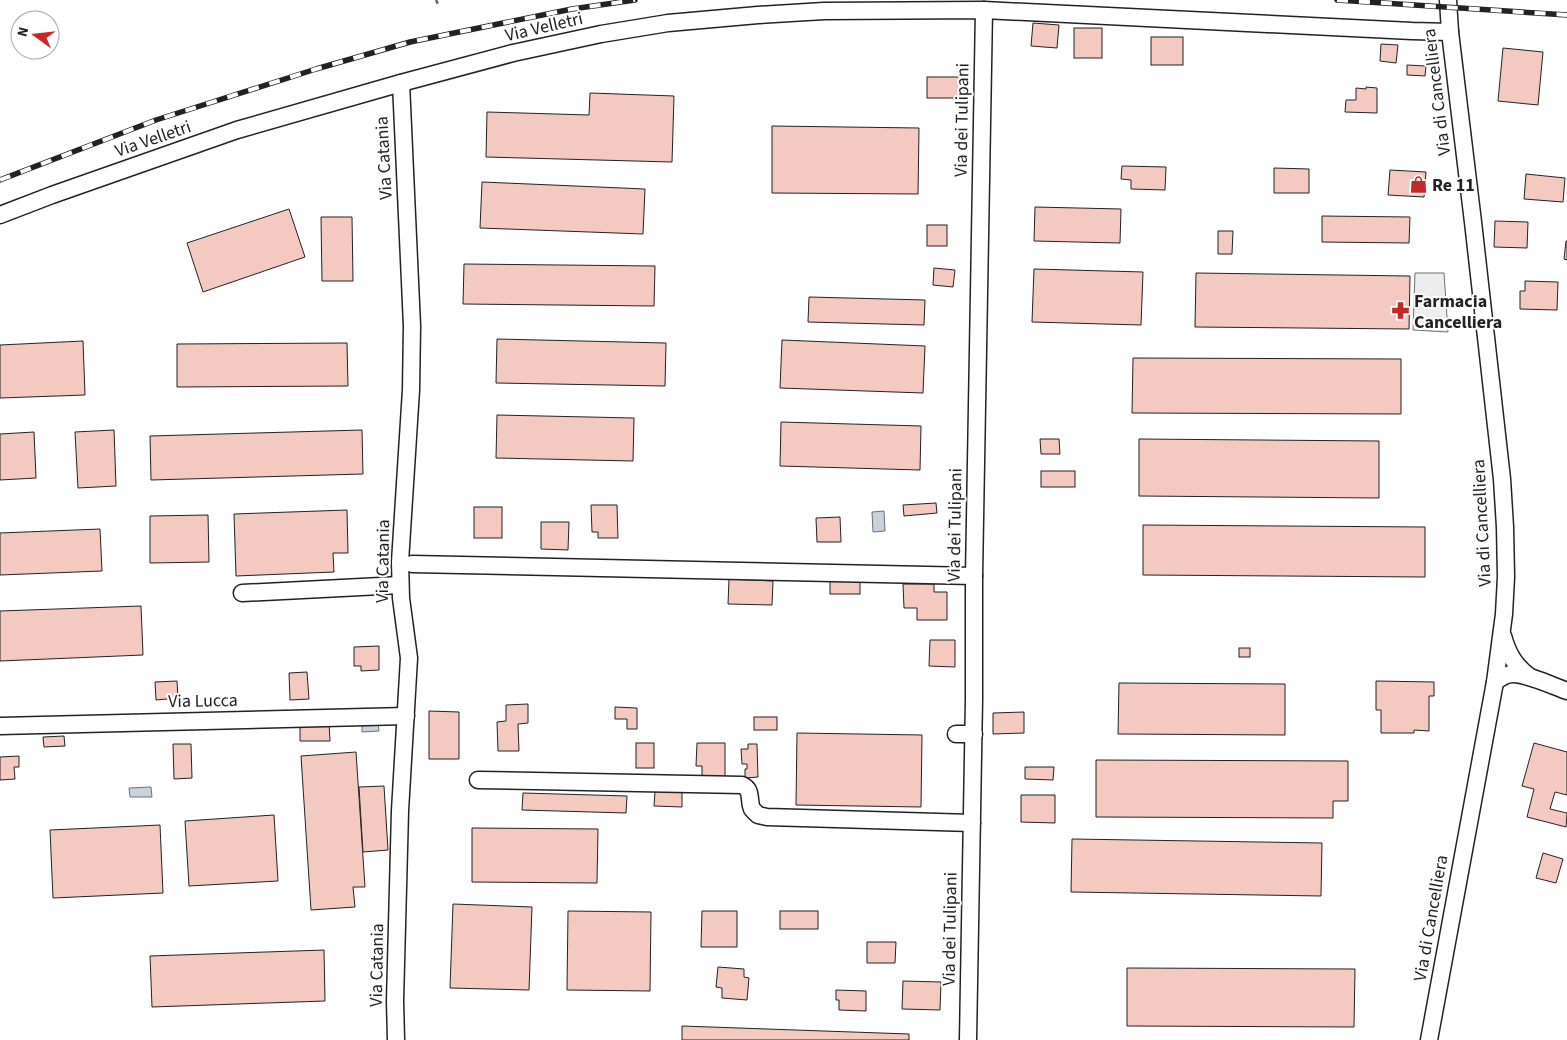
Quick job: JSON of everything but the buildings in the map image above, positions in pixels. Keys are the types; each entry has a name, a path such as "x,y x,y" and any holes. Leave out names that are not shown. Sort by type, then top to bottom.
{"street":[{"name":"Via di Cancelliera","path":"1428,1040 1495,682 1506,596 1503,495 1474,222 1450,32 1448,0"},
{"name":"Via Velletri","path":"0,215 237,130 401,83 522,52 601,34 668,23 824,11 984,10 1412,32 1450,32"},
{"name":"Via dei Tulipani","path":"968,1040 984,10"},
{"name":"Via Catania","path":"396,1040 395,1000 400,819 409,650 400,585 401,536 411,390 412,326 401,83"},
{"path":"412,564 974,576"},
{"path":"242,593 400,585"},
{"path":"1502,632 1506,649 1511,658 1522,672 1530,677"},
{"path":"1495,682 1509,674 1520,675 1567,691"},
{"name":"Via Lucca","path":"0,726 406,716"},
{"path":"956,734 974,734"},
{"path":"478,780 742,785 747,787 749,791 752,810 767,817 972,823"}],"path":[{"path":"436,0 438,4"}],"shaded area":[{"path":"1415,273 1444,273 1448,332 1413,330"},
{"path":"884,511 885,531 873,532 872,512"},
{"path":"378,721 379,731 362,732 362,722"},
{"path":"151,787 152,797 130,797 129,788"}],"railway":[{"path":"0,180 156,120 316,69 410,42 572,9 635,0"},
{"path":"1337,0 1567,15"}],"place":[{"name":"Re 11","path":"1418,185"},
{"name":"Farmacia Cancelliera","path":"1400,311"}]}
